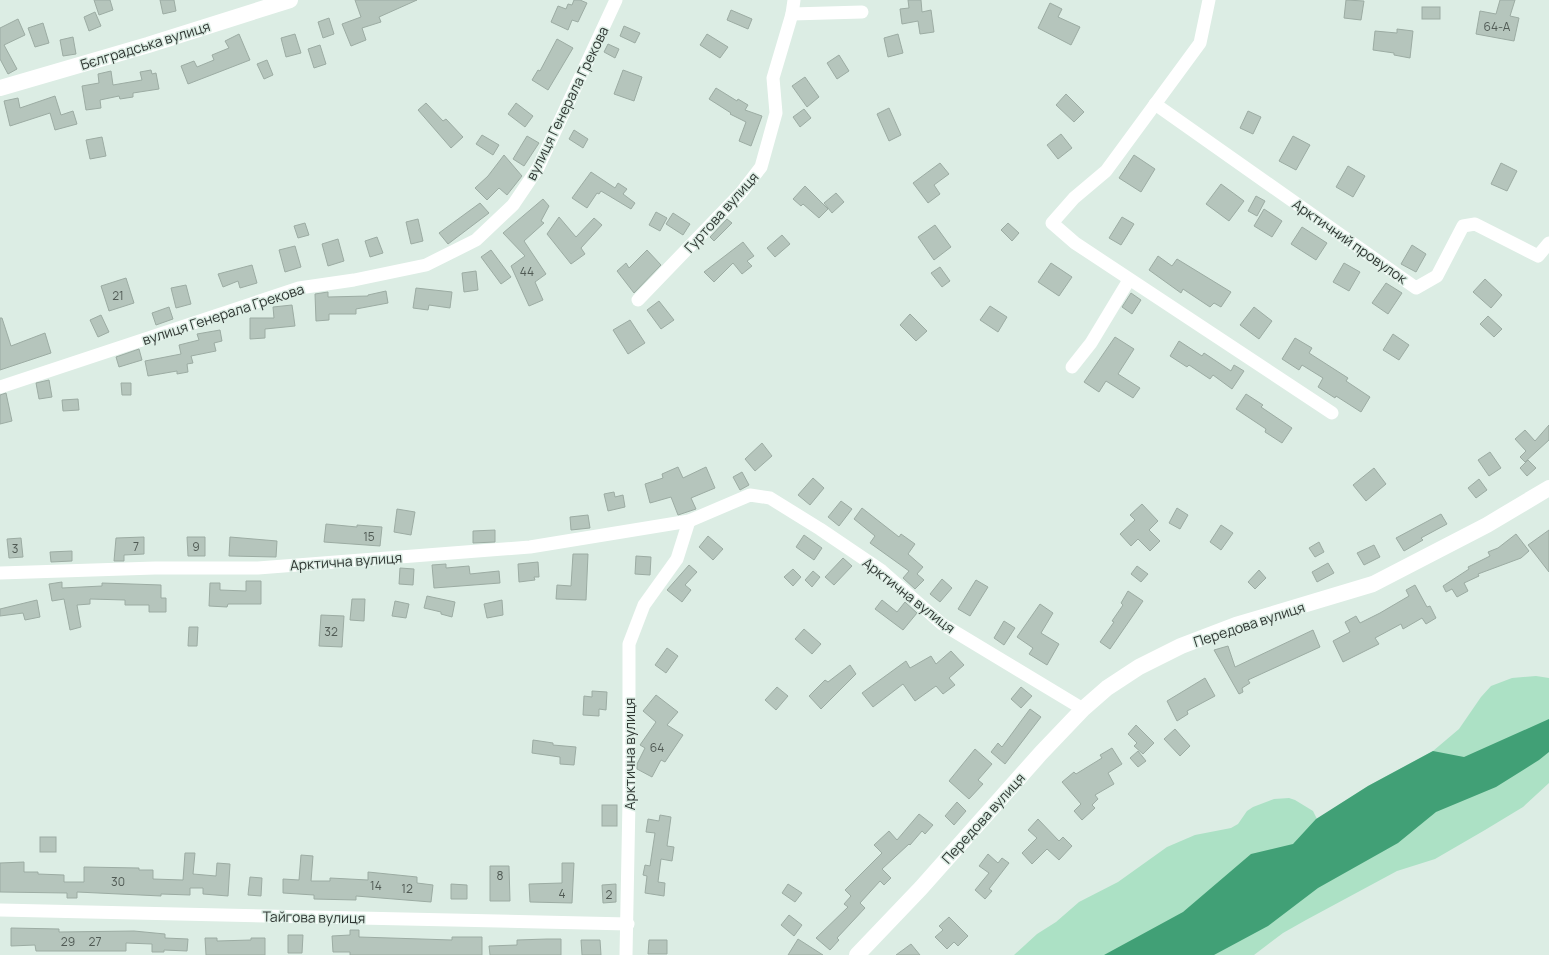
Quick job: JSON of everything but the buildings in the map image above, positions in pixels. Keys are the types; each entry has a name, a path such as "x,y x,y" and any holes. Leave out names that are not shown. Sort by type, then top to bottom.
{"street":[{"name":"Бєлградська вулиця","path":"0,88 148,45 290,0"},
{"name":"вулиця Генерала Грекова","path":"0,387 300,288 354,280 426,265 476,240 513,205 538,168 616,0"},
{"name":"Гуртова вулиця","path":"638,300 741,193 761,167 776,113 773,78 792,14 794,0"},
{"path":"1209,0 1200,43 1106,171 1074,198 1052,223 1075,243 1129,280 1332,413"},
{"path":"792,14 862,12"},
{"name":"Арктичний провулок","path":"1156,104 1416,288 1437,276 1463,226 1475,224 1538,256 1549,243"},
{"path":"1072,367 1091,343 1129,280"},
{"name":"Передова вулиця","path":"857,955 1083,709 1107,688 1132,672 1182,646 1236,625 1373,584 1487,525 1549,488"},
{"name":"Арктична вулиця","path":"0,574 155,568 258,568 530,547 689,521 750,495 770,498 882,571 942,624 1083,709"},
{"name":"Арктична вулиця","path":"626,955 628,924 629,644 644,605 676,559 689,521"},
{"name":"Тайгова вулиця","path":"0,910 628,924"}],"shaded area":[{"path":"1536,676 1549,678 1549,783 1523,807 1435,859 1397,871 1283,933 1254,955 1014,955 1037,934 1056,922 1079,902 1118,882 1167,847 1195,835 1231,828 1238,824 1247,811 1253,807 1274,799 1289,798 1295,800 1313,811 1317,819 1368,786 1433,751 1459,729 1481,697 1491,686 1512,678"},
{"path":"1549,719 1549,752 1539,760 1496,787 1436,812 1398,843 1318,888 1268,926 1214,955 1104,955 1183,912 1251,854 1293,844 1316,819 1368,786 1433,751 1464,757"}]}
